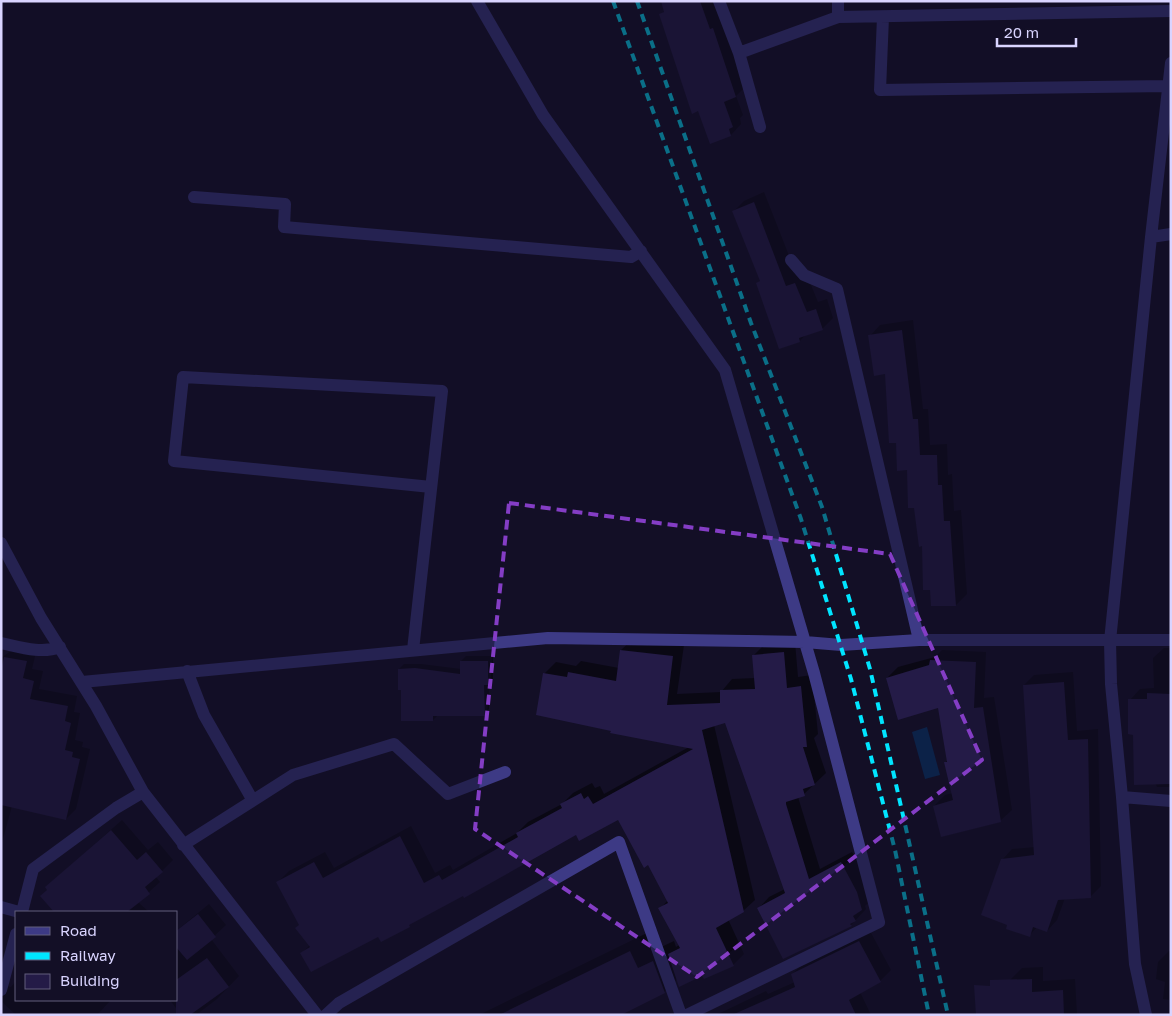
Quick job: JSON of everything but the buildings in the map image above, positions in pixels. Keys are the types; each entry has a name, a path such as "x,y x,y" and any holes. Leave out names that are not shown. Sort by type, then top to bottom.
{"street":[{"path":"477,1 543,115 725,370 805,642 879,922 687,1015"},
{"path":"719,1 739,53 760,127"},
{"path":"838,1 838,17"},
{"path":"993,1 993,14"},
{"path":"739,53 838,17 1171,11"},
{"path":"883,17 880,90 1168,86"},
{"path":"1146,1015 1135,964 1111,684 1110,641 1151,236 1171,63"},
{"path":"194,197 285,204 284,227 631,258 641,251"},
{"path":"1151,236 1171,234"},
{"path":"790,260 804,275 836,289 919,640"},
{"path":"413,650 442,391 183,377 174,461 431,487"},
{"path":"1,543 42,618 82,682 143,792 317,1015"},
{"path":"82,682 548,638 805,642 841,645 919,640 1171,640"},
{"path":"1,643 34,650 52,650 60,647"},
{"path":"187,671 204,715 252,799"},
{"path":"183,845 252,799 293,775 394,744 448,794 506,772"},
{"path":"20,911 33,869 116,808 143,792"},
{"path":"1122,797 1171,801"},
{"path":"326,1015 339,1003 619,842 682,1015"},
{"path":"1,907 16,911"},
{"path":"1,990 15,938"}],"highlighted area":[{"path":"509,503 890,554 982,760 697,977 475,829"}],"water":[{"path":"927,727 940,775 925,779 912,732"}],"railway":[{"path":"613,1 801,519 851,679 895,850 929,1015"},
{"path":"637,1 751,323 822,507 870,669 948,1015"}]}
